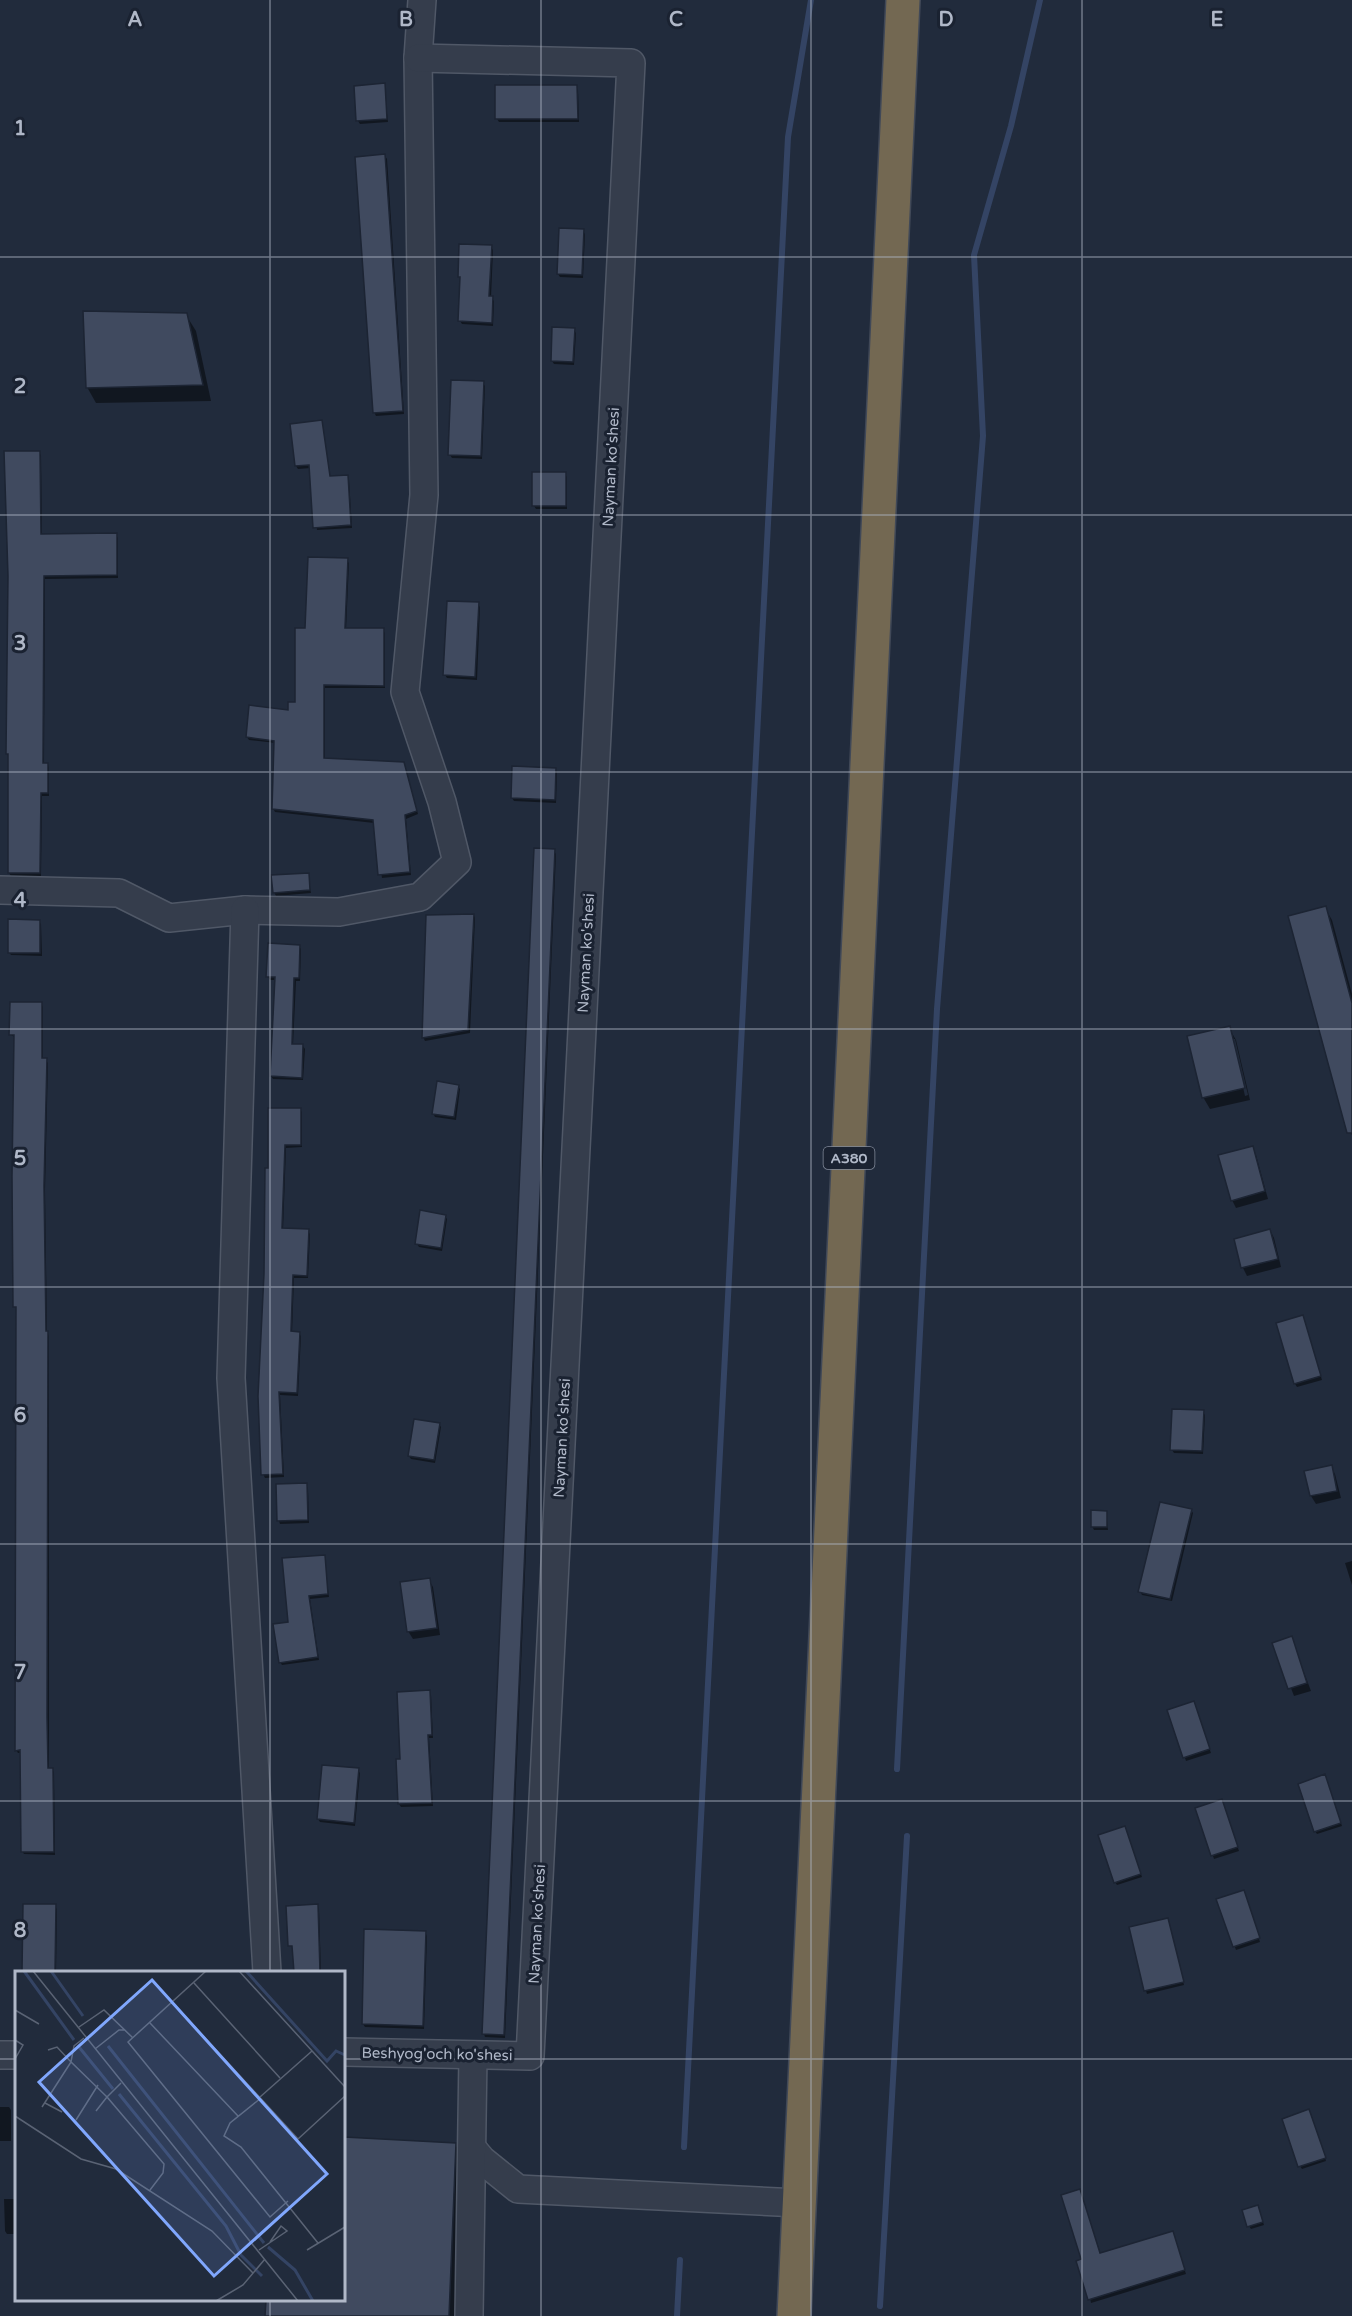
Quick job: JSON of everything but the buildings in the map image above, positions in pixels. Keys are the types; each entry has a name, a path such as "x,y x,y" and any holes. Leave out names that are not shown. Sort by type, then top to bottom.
{"highway":[{"name":"A380","path":"794,2316 903,0"}],"street":[{"path":"0,890 119,893 169,918 245,910 339,912 420,897 457,862 442,802 405,692 424,495 418,58 422,0"},
{"name":"Nayman ko'shesi","path":"418,58 631,63 530,2056"},
{"path":"245,910 231,1378 267,1971"},
{"name":"Beshyog'och ko'shesi","path":"345,2052 530,2056"},
{"path":"469,2316 473,2055"},
{"path":"472,2148 482,2160 518,2189 800,2203"}],"waterway":[{"path":"684,2147 788,137 811,0"},
{"path":"897,1769 937,1009 983,436 974,255 1011,126 1040,0"},
{"path":"880,2306 907,1836"},
{"path":"677,2316 680,2260"}]}
